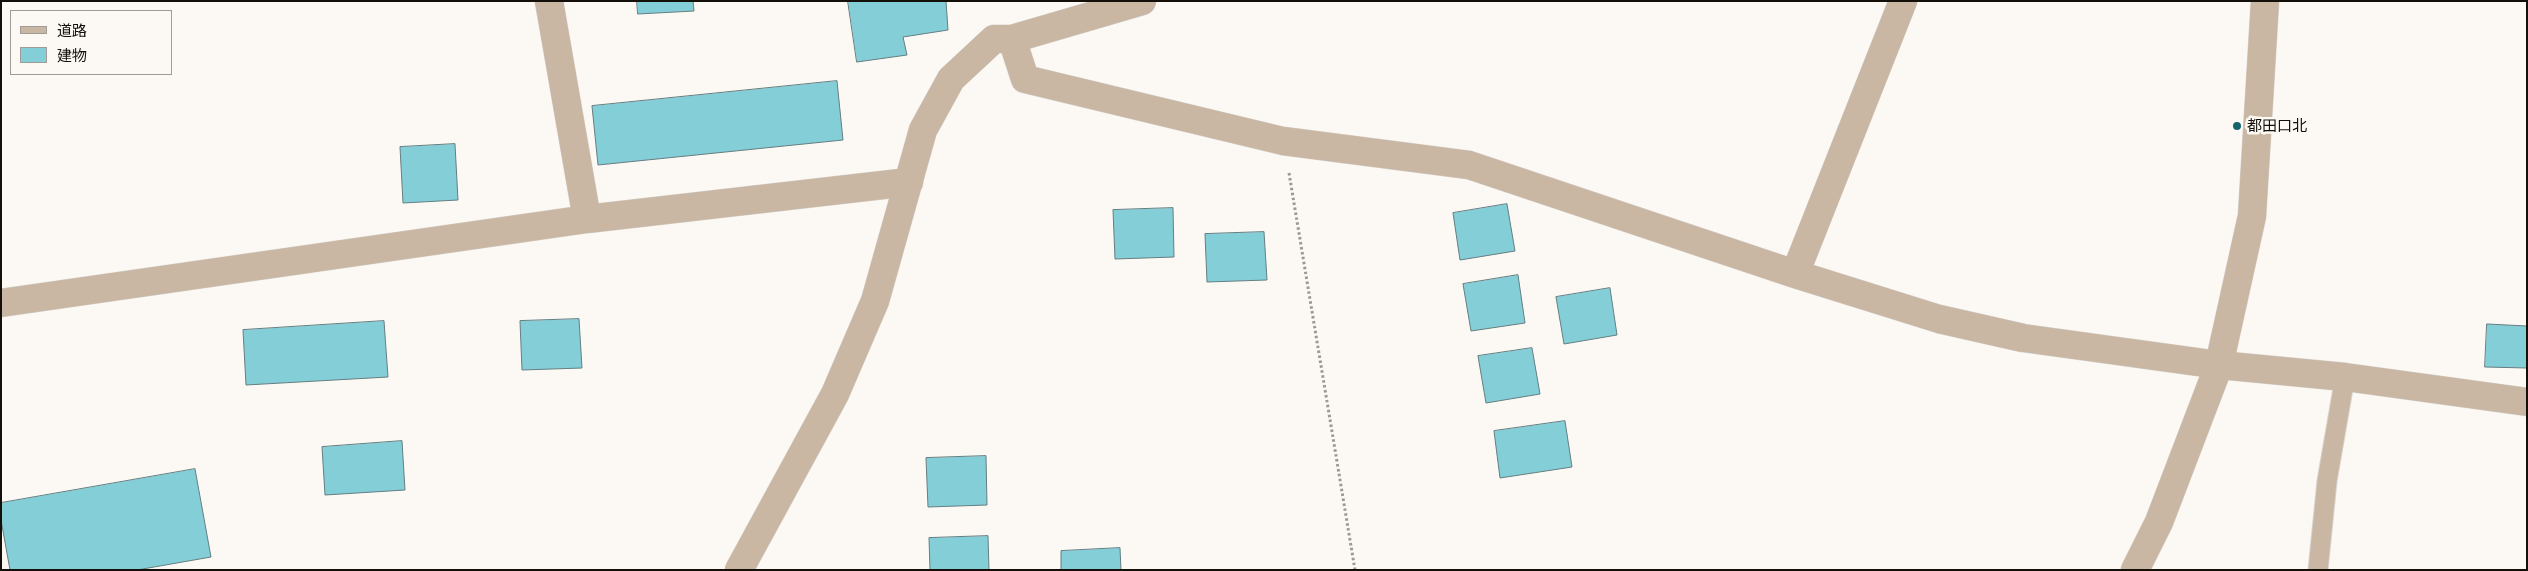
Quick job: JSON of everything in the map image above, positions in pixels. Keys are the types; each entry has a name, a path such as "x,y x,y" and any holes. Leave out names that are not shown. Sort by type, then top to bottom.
{"street":[{"path":"549,1 587,219"},
{"path":"739,570 835,394 875,301 923,130 951,79 994,38 1012,38 1142,1"},
{"path":"1794,274 1904,1"},
{"path":"2135,570 2159,522 2219,365 2252,216 2265,1"},
{"path":"1012,38 1025,79 1283,141 1469,165 1794,274 1939,319 2022,338 2219,365 2346,377 2527,402"},
{"path":"1,302 587,219 908,182"}],"lane":[{"path":"2318,570 2327,481 2346,377"}],"path":[{"path":"1283,141 1355,570"}],"building":[{"path":"637,1 693,1 694,11 638,14"},
{"path":"848,1 946,1 948,30 903,37 907,55 857,62"},
{"path":"837,81 843,140 598,165 592,106"},
{"path":"455,144 458,200 403,203 400,147"},
{"path":"1507,204 1515,251 1460,260 1453,213"},
{"path":"1173,208 1174,257 1115,259 1113,210"},
{"path":"1264,232 1267,280 1207,282 1205,234"},
{"path":"1518,275 1525,323 1471,331 1463,284"},
{"path":"1610,288 1617,335 1564,344 1556,297"},
{"path":"579,319 582,368 522,370 520,321"},
{"path":"384,321 388,377 246,385 243,330"},
{"path":"2487,324 2527,326 2527,368 2485,367"},
{"path":"1532,348 1540,394 1486,403 1478,356"},
{"path":"1565,421 1572,467 1500,478 1494,431"},
{"path":"402,441 405,490 325,495 322,447"},
{"path":"986,456 987,505 928,507 926,458"},
{"path":"195,469 211,557 137,570 10,570 1,520 1,503"},
{"path":"988,536 989,570 930,570 929,538"},
{"path":"1120,548 1121,570 1061,570 1061,551"}],"place":[{"name":"都田口北","path":"2237,126"}]}
